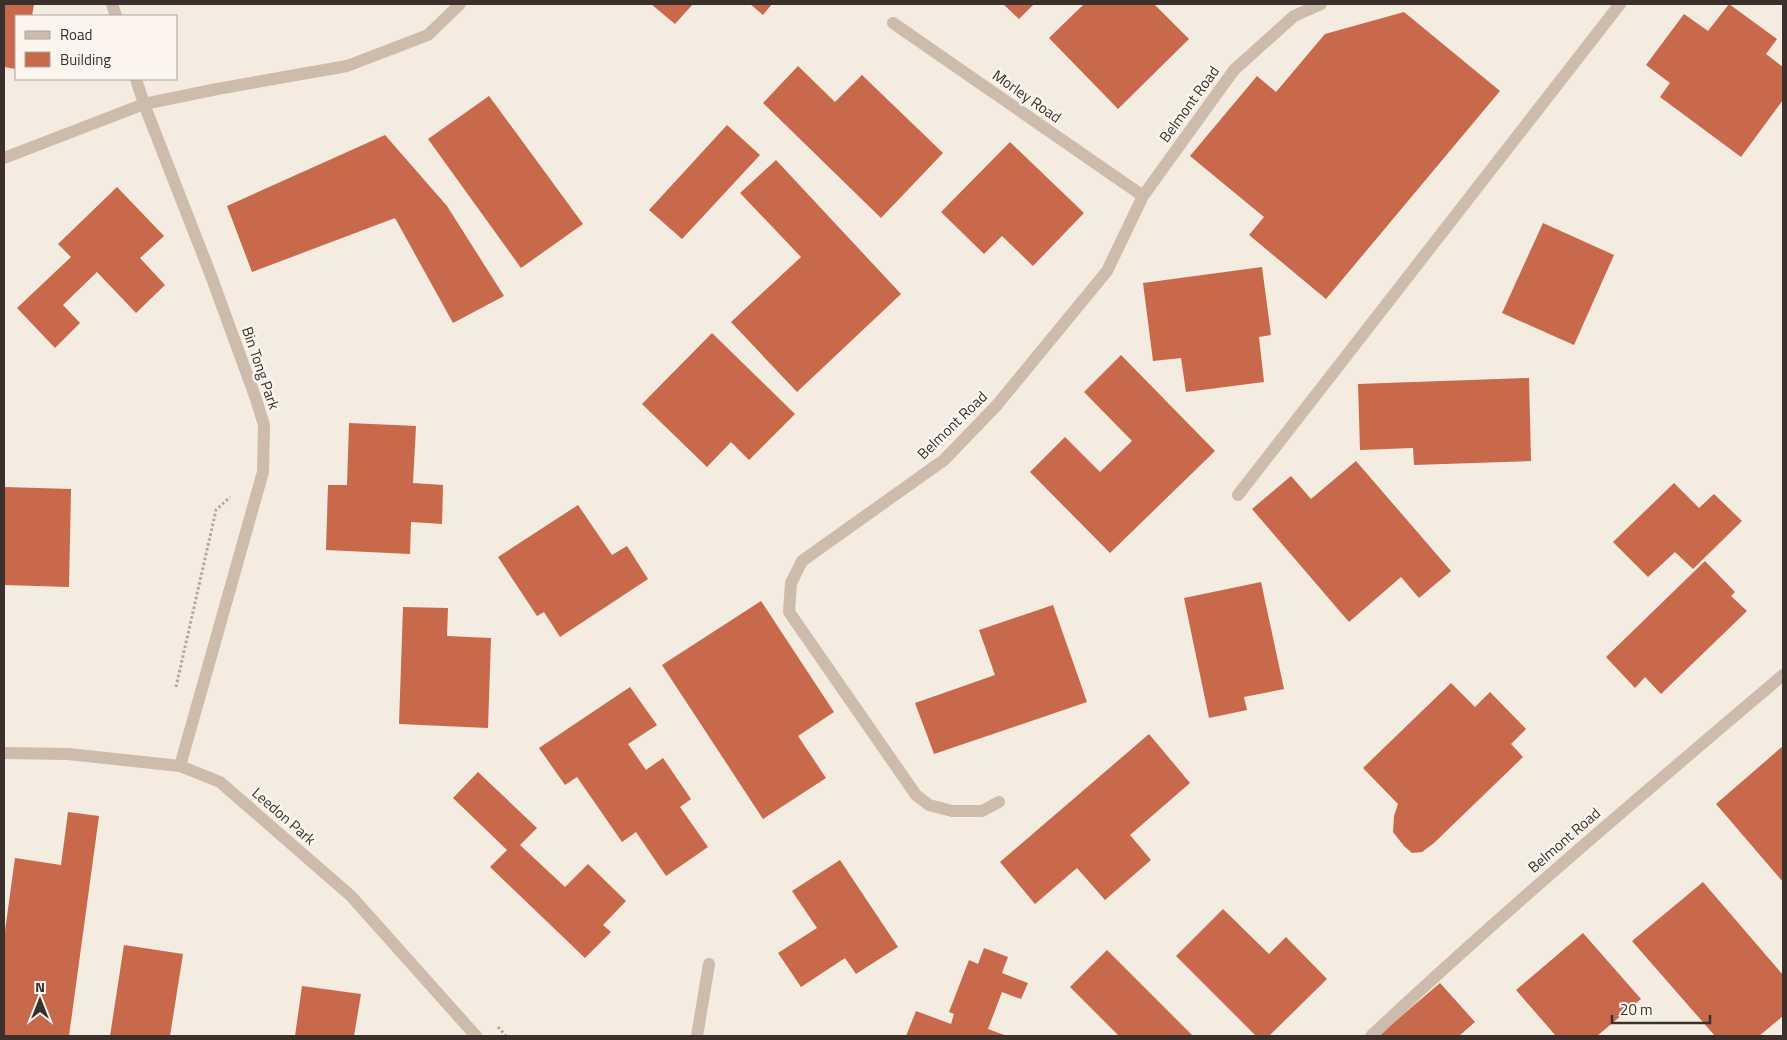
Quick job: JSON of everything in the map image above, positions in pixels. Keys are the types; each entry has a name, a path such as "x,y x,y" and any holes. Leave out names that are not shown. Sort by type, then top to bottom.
{"street":[{"path":"4,158 144,104 347,66 428,35 460,4"},
{"name":"Belmont Road","path":"999,802 982,811 952,811 930,805 916,795 789,612 791,583 802,561 944,460 997,405 1107,271 1143,196 1234,70 1294,16 1321,4"},
{"path":"1238,495 1620,4"},
{"name":"Morley Road","path":"892,23 1143,196"},
{"name":"Bin Tong Park","path":"136,80 210,273 264,425 263,472 180,766"},
{"name":"Belmont Road","path":"1371,1036 1548,876 1783,675"},
{"name":"Leedon Park","path":"4,753 68,754 180,766 220,782 350,896 476,1036"},
{"path":"697,1036 709,964"}],"path":[{"path":"175,690 216,510 237,491"}],"building":[{"path":"4,4 34,4 32,15 15,15 15,69 4,67"},
{"path":"651,4 693,4 675,24"},
{"path":"750,4 772,4 763,15"},
{"path":"1003,4 1034,4 1019,19"},
{"path":"1084,4 1154,4 1189,39 1118,109 1049,38"},
{"path":"1729,4 1777,39 1766,54 1783,67 1783,100 1741,157 1660,97 1670,83 1646,65 1684,14 1708,31"},
{"path":"1404,12 1500,91 1326,299 1249,235 1264,217 1190,156 1257,76 1276,92 1325,34"},
{"path":"798,66 835,102 862,75 943,153 881,218 763,103"},
{"path":"489,96 583,224 521,268 428,139"},
{"path":"727,125 760,155 682,239 649,210"},
{"path":"385,135 447,206 504,296 453,323 395,218 252,272 227,206"},
{"path":"1010,142 1084,213 1033,266 1002,236 984,254 941,212"},
{"path":"776,160 901,294 797,392 731,322 801,257 740,193"},
{"path":"117,187 164,236 140,258 165,285 136,313 97,272 63,305 80,323 55,348 17,308 71,257 58,244"},
{"path":"1543,223 1614,255 1574,345 1502,313"},
{"path":"1262,267 1271,335 1259,337 1264,382 1186,392 1181,358 1153,361 1143,283"},
{"path":"712,333 795,414 749,460 731,442 707,467 642,404"},
{"path":"1121,355 1215,451 1110,553 1030,472 1065,437 1100,472 1132,441 1084,392"},
{"path":"1529,378 1531,461 1414,465 1413,448 1360,450 1358,384"},
{"path":"349,423 416,426 413,483 443,485 442,524 411,522 410,554 326,550 328,485 347,485"},
{"path":"1356,461 1451,571 1419,598 1401,577 1349,622 1252,509 1291,476 1311,499"},
{"path":"1674,483 1699,508 1714,494 1742,521 1693,569 1675,552 1648,577 1613,542"},
{"path":"4,487 71,489 69,587 4,585"},
{"path":"578,505 612,555 627,546 648,579 560,637 544,612 537,616 498,557"},
{"path":"1705,561 1735,592 1731,596 1747,611 1661,694 1645,677 1635,688 1606,657"},
{"path":"1261,582 1284,689 1244,697 1247,710 1209,718 1184,598"},
{"path":"761,601 834,712 798,736 826,778 763,819 662,665"},
{"path":"1053,605 1087,702 934,754 915,703 995,675 979,630"},
{"path":"403,607 448,608 447,636 491,638 488,728 399,724"},
{"path":"1451,683 1475,707 1490,692 1526,729 1511,744 1523,757 1434,843 1422,852 1412,853 1393,832 1394,816 1398,804 1363,768"},
{"path":"630,687 657,725 628,744 646,770 663,758 691,799 680,807 708,847 666,876 636,832 622,842 577,777 565,785 539,748"},
{"path":"1149,734 1190,783 1130,835 1151,860 1105,900 1077,868 1035,904 1000,862"},
{"path":"1783,746 1783,882 1716,804"},
{"path":"478,772 537,828 520,845 565,887 588,864 626,901 603,925 611,932 585,958 490,867 507,850 453,798"},
{"path":"68,812 99,816 69,1036 4,1036 4,938 15,858 61,865"},
{"path":"840,860 898,947 856,974 845,958 801,987 778,953 817,928 792,891"},
{"path":"1703,882 1783,975 1783,1016 1759,1036 1715,1036 1632,941"},
{"path":"1223,909 1269,954 1286,937 1327,979 1269,1036 1256,1036 1176,956"},
{"path":"1583,933 1641,999 1597,1036 1556,1036 1516,990"},
{"path":"124,945 183,954 170,1036 110,1036"},
{"path":"984,948 1008,957 1002,973 1028,983 1021,999 1002,992 988,1029 1007,1036 906,1036 916,1011 951,1024 954,1014 949,1012 969,960 978,964"},
{"path":"1107,950 1193,1036 1119,1036 1070,987"},
{"path":"1440,983 1475,1022 1459,1036 1378,1036"},
{"path":"302,986 361,994 354,1036 295,1036"}]}
